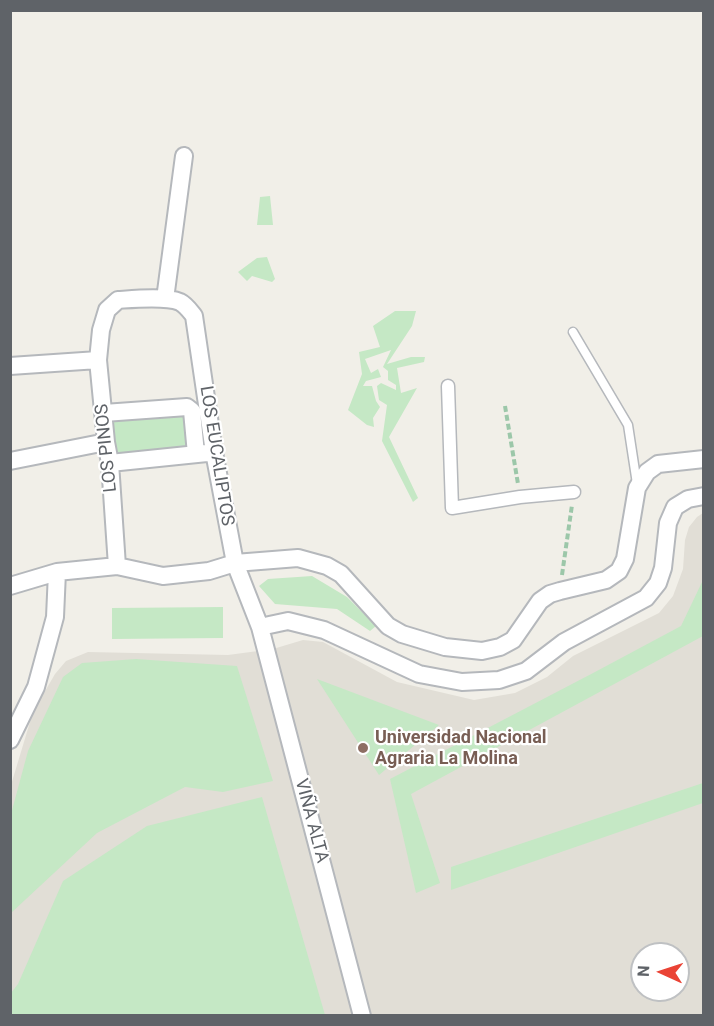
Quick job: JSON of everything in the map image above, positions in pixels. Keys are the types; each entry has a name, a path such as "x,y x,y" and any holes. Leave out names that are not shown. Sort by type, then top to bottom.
{"street":[{"path":"165,299 184,156"},
{"name":"LOS PINOS","path":"117,566 110,463 98,360 101,330 107,309 118,300 165,299"},
{"name":"LOS EUCALIPTOS","path":"165,299 180,302 194,316 214,452 235,564 261,627"},
{"path":"10,366 98,360"},
{"path":"448,386 452,508 520,497 574,492"},
{"path":"104,413 190,408 196,454"},
{"path":"10,461 106,442"},
{"path":"110,463 214,452"},
{"path":"10,586 57,572 117,566 163,576 209,572 235,564 298,558 327,566 341,574 388,626 402,634 445,647 482,651 500,647 513,640 540,601 550,594 606,580 619,571 625,560 638,488 647,472 658,464 704,459"},
{"path":"261,627 288,621 324,630 419,674 462,682 499,680 526,671 564,642 646,598 658,583 663,568 668,523 675,507 688,499 704,496"},
{"path":"10,740 36,687 53,627 57,572"},
{"name":"VIÑA ALTA","path":"261,627 362,1016"}],"lane":[{"path":"573,332 628,425 638,488"}],"path":[{"path":"505,406 520,497"},
{"path":"560,591 574,492"}],"shaded area":[{"name":"Universidad Nacional Agraria La Molina","path":"703,513 703,1015 11,1016 11,785 33,712 55,674 66,661 88,652 228,655 273,649 303,640 323,642 397,682 474,700 515,693 547,677 573,656 659,613 673,596 683,569 685,540 689,527"}],"green space":[{"path":"270,196 273,225 257,225 260,197"},
{"path":"267,257 275,279 272,282 252,276 247,281 238,272 257,258"},
{"path":"395,311 416,311 412,326 387,364 411,357 425,357 424,362 397,368 401,393 417,388 389,437 418,498 413,502 382,441 387,405 379,400 377,386 381,383 396,390 396,385 388,380 388,371 383,367 391,350 365,359 371,373 378,369 381,377 366,381 363,386 372,386 380,407 373,418 374,427 367,425 348,410 362,374 359,352 380,347 373,326"},
{"path":"187,411 191,446 116,455 111,420"},
{"path":"312,576 347,597 376,626 370,631 337,609 275,604 259,586 268,579"},
{"path":"703,580 703,636 411,794 440,883 416,893 390,779 681,626"},
{"path":"223,607 223,638 112,639 112,608"},
{"path":"136,659 237,666 273,781 223,792 185,787 97,833 11,913 11,814 28,751 63,677 82,663"},
{"path":"317,679 439,725 379,775"},
{"path":"703,783 703,803 451,890 451,867"},
{"path":"262,797 325,1015 11,1015 11,993 18,984 63,881 147,826"}],"place":[{"name":"Universidad Nacional Agraria La Molina","path":"363,748"}]}
